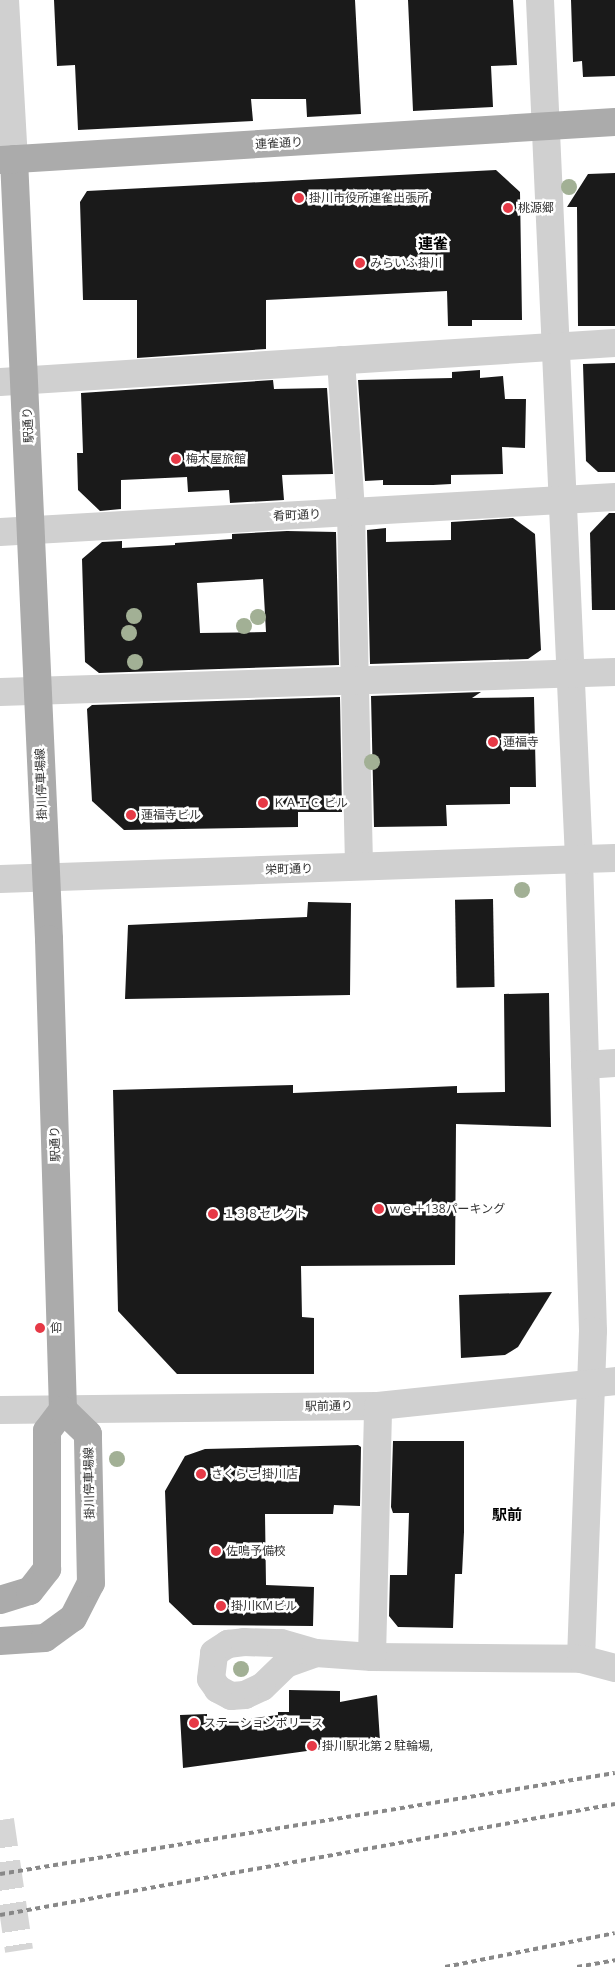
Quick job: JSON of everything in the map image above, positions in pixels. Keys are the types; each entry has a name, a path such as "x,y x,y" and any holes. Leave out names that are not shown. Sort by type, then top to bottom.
{"main road":[{"name":"連雀通り","path":"7,160 615,122"},
{"name":"駅通り","path":"7,160 13,381 32,530 38,691"},
{"name":"掛川停車場線","path":"38,691 46,878"},
{"name":"駅通り","path":"46,878 63,1410"},
{"name":"掛川停車場線","path":"0,1641 45,1638 73,1618 91,1583 88,1434 63,1410"},
{"path":"0,1600 30,1591 47,1569 47,1431 63,1410"}],"street":[{"path":"5,0 7,160"},
{"path":"540,0 544,127 579,859 585,1065 604,1382 582,1659"},
{"path":"13,381 615,343"},
{"path":"341,360 351,512 359,866"},
{"name":"肴町通り","path":"0,532 615,497"},
{"path":"0,692 615,672"},
{"name":"栄町通り","path":"0,879 615,858"},
{"path":"585,1065 615,1064"},
{"name":"駅前通り","path":"0,1410 378,1406 604,1382"},
{"path":"372,1657 378,1406"},
{"path":"316,1652 372,1657 582,1659 615,1668"}],"building":[{"path":"54,0 355,0 361,114 307,117 306,99 251,99 253,121 78,130 75,65 57,66"},
{"path":"408,0 513,0 517,65 491,66 493,107 413,111"},
{"path":"571,0 615,0 615,76 583,77 582,61 573,62"},
{"path":"496,170 520,192 522,320 472,320 472,326 448,326 447,291 266,300 266,349 137,358 137,300 83,300 80,202 87,191"},
{"path":"615,173 615,326 578,326 577,207 567,207 588,174"},
{"path":"615,363 615,472 598,472 586,461 583,364"},
{"path":"480,370 480,378 503,376 505,399 526,399 525,448 502,447 503,474 451,475 451,484 433,485 383,485 383,480 365,481 358,380 452,378 452,372"},
{"path":"273,380 274,389 327,388 333,474 282,475 284,500 230,503 229,490 188,492 187,477 121,480 121,509 100,511 78,490 77,453 83,453 81,393"},
{"path":"609,513 615,513 615,610 592,610 590,533"},
{"path":"513,518 535,534 541,650 528,659 370,664 367,530 386,528 386,542 451,540 451,522"},
{"path":"287,531 336,532 339,665 99,673 85,662 82,559 102,542 122,541 122,548 175,545 175,543 232,539 232,534","holes":["263,579 266,632 200,633 197,583"]},
{"path":"481,692 472,698 534,697 536,787 510,787 510,804 446,805 447,826 374,827 371,696"},
{"path":"340,697 342,812 298,812 298,827 124,830 92,801 87,709 92,705"},
{"path":"493,899 495,987 457,988 455,900"},
{"path":"308,902 351,903 350,995 125,999 128,925 307,917"},
{"path":"549,993 551,1127 456,1124 455,1265 301,1266 302,1317 314,1318 314,1374 177,1374 118,1311 113,1090 293,1085 293,1093 457,1086 457,1093 505,1092 504,994"},
{"path":"552,1292 518,1347 505,1355 461,1358 459,1295"},
{"path":"393,1441 464,1441 462,1574 455,1574 453,1628 398,1627 389,1616 390,1575 407,1575 409,1513 393,1513 391,1507"},
{"path":"358,1445 361,1447 360,1506 334,1505 333,1514 265,1514 266,1585 314,1587 313,1626 193,1625 169,1602 165,1491 185,1456 205,1449"},
{"path":"289,1690 340,1691 340,1702 377,1695 380,1741 183,1768 180,1715 207,1714 207,1724 278,1715 278,1712 289,1712"}],"tunnel":[{"path":"0,1820 19,1951"}],"railway":[{"path":"0,1874 615,1773"},
{"path":"0,1915 615,1804"},
{"path":"445,1967 615,1933"},
{"path":"577,1967 615,1960"}],"place":[{"name":"掛川市役所連雀出張所","path":"299,198"},
{"name":"桃源郷","path":"508,208"},
{"name":"みらいふ掛川","path":"360,263"},
{"name":"梅木屋旅館","path":"176,459"},
{"name":"蓮福寺","path":"493,742"},
{"name":"ＫＡＩＣ ビル","path":"263,803"},
{"name":"蓮福寺ビル","path":"131,815"},
{"name":"ｗｅ＋138パーキング","path":"379,1209"},
{"name":"１３８セレクト","path":"213,1214"},
{"name":"仰","path":"40,1328"},
{"name":"さくらこ 掛川店","path":"201,1474"},
{"name":"佐鳴予備校","path":"216,1551"},
{"name":"掛川KMビル","path":"221,1606"},
{"name":"ステーションポリース","path":"194,1723"},
{"name":"掛川駅北第２駐輪場,","path":"312,1746"}],"district":[{"name":"連雀","path":"433,244"},
{"name":"駅前","path":"507,1515"}]}
